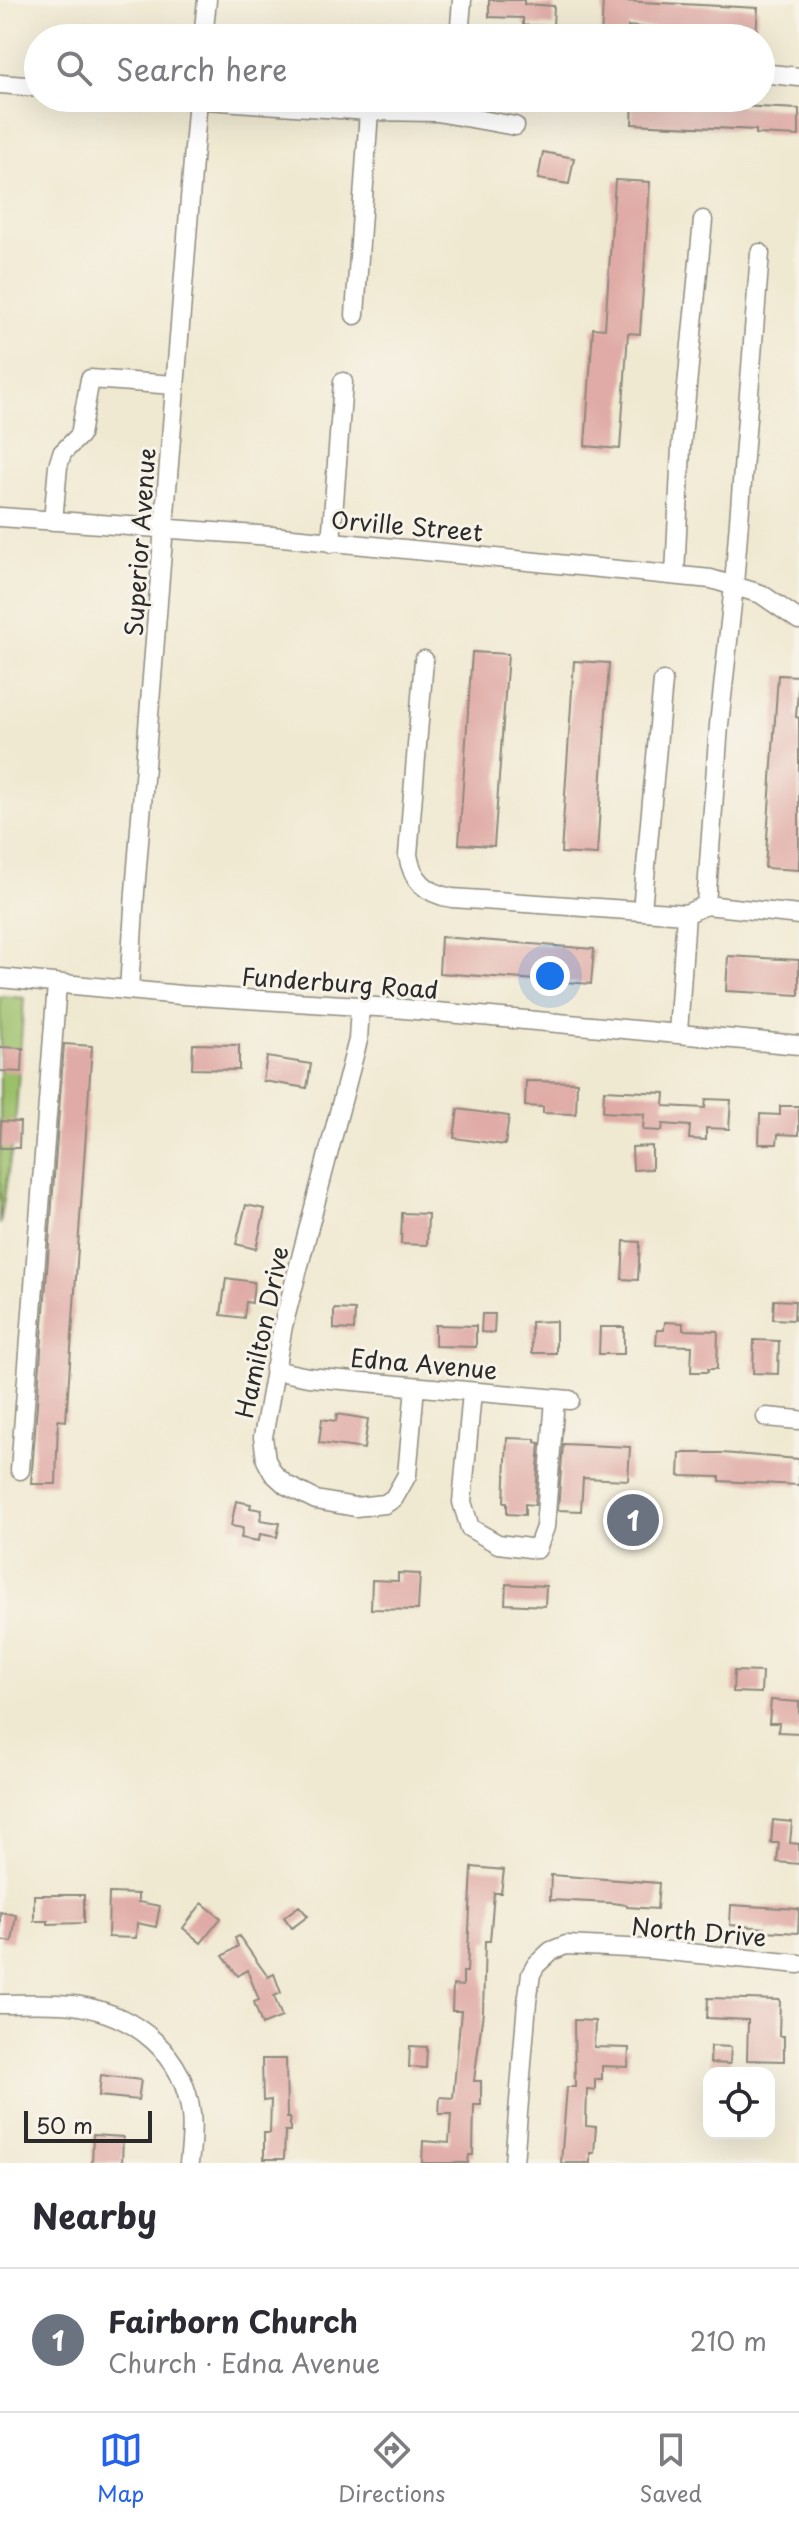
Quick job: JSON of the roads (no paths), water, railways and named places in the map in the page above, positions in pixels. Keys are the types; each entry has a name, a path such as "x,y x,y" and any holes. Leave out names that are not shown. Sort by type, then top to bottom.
{"street":[{"path":"204,24 207,0"},
{"path":"460,24 462,0"},
{"path":"775,74 799,77"},
{"path":"0,84 24,86"},
{"name":"Superior Avenue","path":"129,990 197,112"},
{"path":"355,315 369,112"},
{"path":"437,112 515,126"},
{"path":"675,575 681,448 703,220"},
{"path":"706,905 717,740 734,585 760,253"},
{"path":"53,521 58,466 62,453 80,435 90,379 175,385"},
{"path":"331,543 343,382"},
{"name":"Orville Street","path":"0,517 272,536 711,579 761,594 799,620"},
{"path":"424,660 408,855 416,879 424,888 452,898 686,914 706,905 799,915"},
{"path":"642,910 663,681"},
{"path":"678,1033 686,914"},
{"name":"Funderburg Road","path":"0,978 799,1045"},
{"path":"20,1470 57,984"},
{"name":"Hamilton Drive","path":"360,1006 358,1040 274,1370 263,1446 273,1473 303,1495 329,1504 355,1507 385,1504 394,1498 403,1485 410,1461 415,1387"},
{"name":"Edna Avenue","path":"274,1370 308,1377 563,1399 545,1527 537,1549 498,1544 470,1528 462,1502 472,1392"},
{"path":"766,1417 799,1420"},
{"name":"North Drive","path":"514,2163 531,1974 551,1951 566,1945 595,1946 799,1964"},
{"path":"0,2004 56,2004 102,2011 130,2023 157,2042 176,2066 187,2095 192,2130 189,2163"}],"place":[{"name":"Fairborn Church","path":"633,1520"}]}
